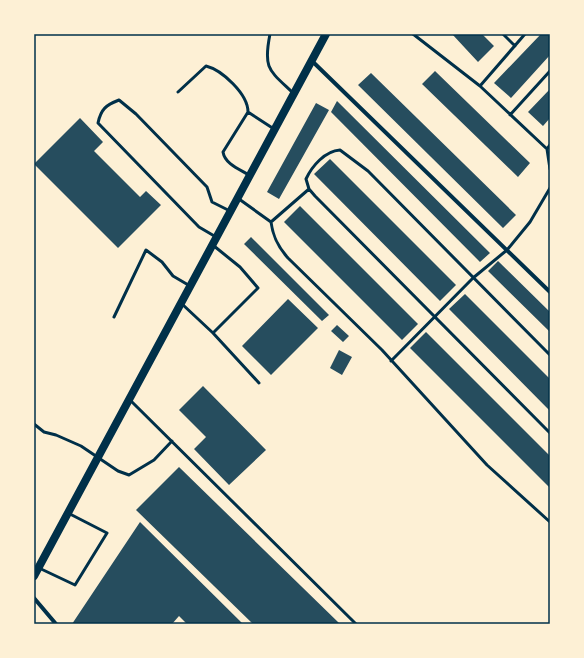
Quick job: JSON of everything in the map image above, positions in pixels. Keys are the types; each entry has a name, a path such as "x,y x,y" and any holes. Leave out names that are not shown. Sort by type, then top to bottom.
{"main road":[{"path":"34,576 130,400 310,60 326,34"}],"street":[{"path":"310,60 550,292"},
{"path":"34,598 56,624"}],"lane":[{"path":"270,34 266,52 269,70 293,93"},
{"path":"413,34 480,86 546,149 550,169"},
{"path":"503,34 515,46"},
{"path":"480,86 525,34"},
{"path":"178,92 206,66 214,68 243,94 248,106 248,112 223,152 224,158 227,162 249,175"},
{"path":"510,115 550,71"},
{"path":"213,333 258,288 240,267 98,123 100,111 108,104 119,100 136,114 207,188 212,202 230,211"},
{"path":"248,112 274,129"},
{"path":"546,149 550,145"},
{"path":"550,355 368,170 340,150 332,151 309,171 306,179 309,189 550,433"},
{"path":"391,361 473,278 507,250 530,222 550,188"},
{"path":"271,222 309,189"},
{"path":"237,198 271,222"},
{"path":"271,222 272,235 279,248 391,361 488,466 550,522"},
{"path":"114,317 146,250 162,262 173,276 190,286"},
{"path":"181,303 213,333 259,383"},
{"path":"130,400 356,624"},
{"path":"34,424 44,432 56,435 81,446 99,456 118,471 129,475 154,460 172,441"},
{"path":"38,568 74,585 107,533 68,513"}],"building":[{"path":"452,34 482,34 494,46 478,62"},
{"path":"541,34 550,34 550,55 511,98 494,83"},
{"path":"435,71 530,163 518,177 422,84"},
{"path":"371,73 516,215 503,228 358,85"},
{"path":"550,89 550,118 543,126 528,112"},
{"path":"337,101 490,253 480,262 331,112"},
{"path":"316,103 329,110 279,199 267,192"},
{"path":"80,118 103,142 94,151 140,197 146,191 161,205 118,248 34,164"},
{"path":"330,159 456,285 440,301 314,174"},
{"path":"300,206 418,324 402,340 284,222"},
{"path":"251,237 329,315 322,321 244,244"},
{"path":"498,261 550,312 550,332 488,271"},
{"path":"465,294 550,379 550,411 449,309"},
{"path":"288,299 318,328 271,375 242,346"},
{"path":"337,325 349,336 343,342 331,331"},
{"path":"426,332 550,456 550,488 410,348"},
{"path":"339,350 352,357 342,375 330,368"},
{"path":"203,386 266,450 229,485 194,449 206,437 179,410"},
{"path":"179,467 339,623 253,624 136,510"},
{"path":"140,522 243,624 187,624 179,616 172,624 72,624"}]}
